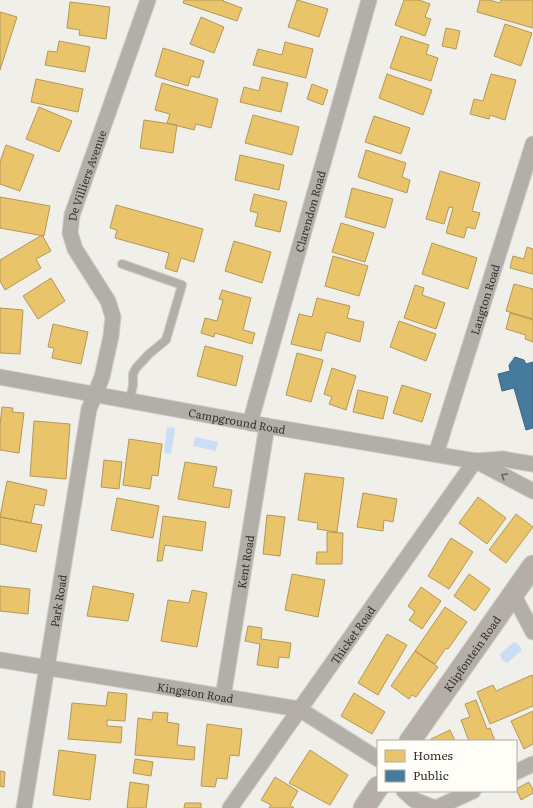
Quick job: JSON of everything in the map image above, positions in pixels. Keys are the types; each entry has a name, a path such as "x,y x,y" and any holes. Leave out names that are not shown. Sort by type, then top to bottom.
{"main road":[{"name":"Klipfontein Road","path":"411,740 533,566"},
{"path":"364,808 377,788"}],"street":[{"name":"De Villiers Avenue","path":"95,394 102,377 114,317 108,301 75,249 70,233 72,215 148,0"},
{"name":"Clarendon Road","path":"250,423 369,0"},
{"name":"Langton Road","path":"436,454 533,144"},
{"name":"Campground Road","path":"0,377 250,423 475,461 503,460 533,464"},
{"name":"Park Road","path":"24,808 89,409 95,394"},
{"name":"Kent Road","path":"223,697 267,426"},
{"name":"Campground Road","path":"475,461 533,491"},
{"name":"Thicket Road","path":"230,808 475,461"},
{"path":"513,594 533,632"},
{"name":"Kingston Road","path":"0,660 299,709 377,758"},
{"path":"517,772 533,764"},
{"path":"405,792 414,800 436,808 471,792"}],"lane":[{"path":"122,264 182,285 166,340 149,354 136,368 130,400"}],"water":[{"path":"167,427 175,428 171,454 164,453"},
{"path":"195,437 218,442 216,451 193,446"},
{"path":"514,642 519,645 522,650 507,663 502,660 500,654"}],"building: Homes":[{"path":"184,0 224,0 223,1 242,8 237,21 183,3"},
{"path":"297,0 328,9 319,37 288,27"},
{"path":"404,0 419,0 430,4 425,17 431,19 425,36 395,25"},
{"path":"480,0 489,0 500,3 501,0 533,0 533,28 477,12"},
{"path":"70,2 110,7 106,39 79,35 80,30 67,28"},
{"path":"0,12 17,17 0,70"},
{"path":"201,17 224,27 214,53 190,44"},
{"path":"505,24 532,33 521,66 494,56"},
{"path":"446,28 460,31 456,49 442,46"},
{"path":"401,36 429,45 426,54 438,58 431,81 390,68"},
{"path":"59,41 90,47 85,72 45,65 48,51 57,52"},
{"path":"285,42 313,49 306,78 253,65 258,49 282,55"},
{"path":"163,48 204,61 199,78 191,76 188,86 155,76"},
{"path":"387,74 432,90 423,115 379,98"},
{"path":"491,74 516,80 505,120 490,115 489,119 470,114 474,99 483,101"},
{"path":"262,77 288,83 281,112 240,102 244,87 259,91"},
{"path":"36,79 83,89 78,112 31,102"},
{"path":"162,83 218,99 211,128 196,124 194,130 167,123 170,114 155,110"},
{"path":"312,84 328,90 323,105 307,99"},
{"path":"39,107 72,121 59,152 26,139"},
{"path":"253,115 299,127 292,155 245,143"},
{"path":"374,116 410,128 401,154 365,142"},
{"path":"144,120 177,125 173,153 140,148"},
{"path":"6,145 34,155 20,191 0,184 0,162"},
{"path":"366,150 406,163 402,177 410,180 407,193 358,177"},
{"path":"240,155 284,165 279,190 235,180"},
{"path":"440,171 480,183 472,211 480,213 475,229 467,227 464,238 446,233 453,208 449,207 444,224 426,219"},
{"path":"352,188 393,199 385,228 345,217"},
{"path":"254,194 287,202 280,232 255,226 258,213 250,211"},
{"path":"0,197 50,206 44,236 0,228"},
{"path":"116,205 203,229 194,262 181,258 177,272 165,268 169,253 115,238 117,230 110,228"},
{"path":"341,223 374,233 365,262 332,252"},
{"path":"42,235 51,251 36,259 41,268 5,290 0,281 0,260"},
{"path":"234,241 271,252 262,283 225,271"},
{"path":"432,243 477,258 468,289 422,274"},
{"path":"527,247 533,249 533,274 510,268 513,256 524,259"},
{"path":"333,256 368,266 359,296 325,286"},
{"path":"51,278 65,301 38,319 23,296"},
{"path":"514,284 533,289 533,319 506,311"},
{"path":"415,285 424,288 422,295 445,303 436,329 404,318"},
{"path":"222,290 251,298 243,330 255,333 252,344 215,333 214,337 201,333 205,318 217,321 223,300 219,299"},
{"path":"317,298 350,306 347,318 364,322 360,342 326,332 321,351 291,344 299,314 312,317"},
{"path":"0,308 23,310 20,354 0,353"},
{"path":"510,313 533,320 533,342 525,339 526,335 506,329"},
{"path":"399,321 436,334 426,361 390,347"},
{"path":"53,324 88,332 81,364 52,358 54,348 48,347"},
{"path":"205,346 243,356 236,386 197,376"},
{"path":"297,353 323,360 311,402 286,395"},
{"path":"332,368 356,376 346,410 329,404 332,397 324,394"},
{"path":"402,385 431,394 422,422 393,413"},
{"path":"358,390 388,397 383,419 353,412"},
{"path":"2,407 13,408 12,412 24,413 19,453 0,450"},
{"path":"34,421 70,424 66,479 30,476"},
{"path":"129,439 162,444 158,476 152,475 150,489 123,485"},
{"path":"104,460 122,462 119,489 101,487"},
{"path":"185,462 217,467 213,487 232,490 229,508 178,499"},
{"path":"305,473 344,478 337,532 317,529 318,523 298,520"},
{"path":"7,481 47,490 44,506 35,504 31,523 0,517"},
{"path":"363,493 397,499 393,522 384,520 383,531 357,527"},
{"path":"478,497 506,518 487,544 459,523"},
{"path":"117,498 159,506 153,538 111,530"},
{"path":"516,514 533,527 506,563 489,550"},
{"path":"267,515 285,517 280,556 263,554"},
{"path":"163,516 206,522 202,551 165,545 162,561 157,561"},
{"path":"0,517 42,525 36,552 0,544"},
{"path":"327,532 343,533 342,564 316,564 317,552 327,552"},
{"path":"451,538 473,552 449,589 428,576"},
{"path":"292,574 325,580 318,617 285,610"},
{"path":"469,574 490,589 475,611 454,596"},
{"path":"0,586 30,589 28,614 0,611"},
{"path":"93,586 134,594 128,621 87,616"},
{"path":"421,587 441,601 422,629 409,620 415,612 408,606"},
{"path":"192,590 207,593 197,647 161,641 168,600 189,603"},
{"path":"445,607 467,622 448,649 446,648 435,664 415,651"},
{"path":"248,626 262,628 261,639 291,643 289,658 279,657 278,668 257,665 260,644 245,641"},
{"path":"387,634 407,645 378,695 358,683"},
{"path":"415,651 438,667 416,697 412,695 409,699 391,686"},
{"path":"532,675 533,706 490,724 477,692 493,685 496,691"},
{"path":"108,692 127,694 125,721 107,720 107,726 122,727 121,743 68,739 72,703 106,706"},
{"path":"354,693 385,712 372,734 341,716"},
{"path":"476,700 487,729 490,728 495,740 469,740 461,720 470,717 465,704"},
{"path":"533,711 533,744 524,749 511,721"},
{"path":"153,712 168,713 167,722 179,724 177,745 195,747 194,760 135,755 138,718 152,720"},
{"path":"207,724 242,729 239,756 230,755 227,779 217,778 215,787 201,786"},
{"path":"450,730 455,740 432,740"},
{"path":"59,750 96,755 90,800 53,795"},
{"path":"310,750 348,775 330,805 289,783"},
{"path":"135,759 153,762 151,776 133,773"},
{"path":"0,771 5,772 4,787 0,786"},
{"path":"275,777 298,791 290,805 294,808 269,808 271,805 261,800"},
{"path":"130,782 149,785 146,808 127,808"},
{"path":"529,782 533,793 521,800 517,788"},
{"path":"185,803 201,803 201,808 184,808"}],"building: Public":[{"path":"515,357 524,360 526,364 533,362 533,428 526,430 514,388 502,391 498,374 510,371 509,365"}]}
